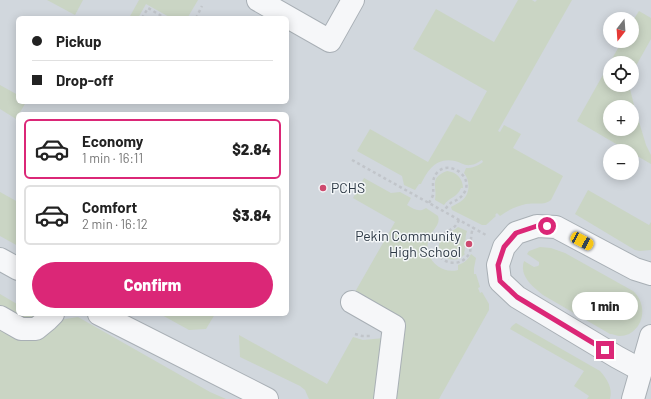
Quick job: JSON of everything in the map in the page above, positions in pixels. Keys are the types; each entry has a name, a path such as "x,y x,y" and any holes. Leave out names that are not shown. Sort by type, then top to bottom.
{"street":[{"path":"258,0 286,16"},
{"path":"289,18 330,41 353,0"},
{"path":"641,370 517,297 500,281 498,265 504,247 516,233 537,226 556,227 635,269 651,274"},
{"path":"0,259 16,268"},
{"path":"352,302 394,326 385,399"},
{"path":"0,317 21,329 36,329 51,316"},
{"path":"103,316 267,399"},
{"path":"633,399 651,336"}],"path":[{"path":"197,16 202,6"},
{"path":"143,16 148,8 162,16"},
{"path":"352,160 486,235"},
{"path":"429,203 433,196 432,181 437,172 444,168 451,168 458,171 465,178 466,192 451,203 444,211"},
{"path":"459,220 456,226 446,231 437,240 437,253 444,261 459,263 466,259 471,250 470,241 473,227"}],"shaded area":[{"name":"Pekin Community High School","path":"0,0 651,0 651,399 0,399"}],"green space":[{"path":"47,0 83,0 75,15"},
{"path":"139,0 198,0 189,16 167,16 146,4 139,16 130,16"},
{"path":"518,0 532,0 535,2 537,0 572,0 498,131 500,132 504,125 521,134 513,148 563,176 551,200 548,202 516,207 500,216 497,213 495,215 496,216 486,225 482,225 452,210 451,207 459,203 468,193 468,180 464,173 466,168 477,166 483,162 482,160 472,165 448,160 438,163 430,170 415,190 404,185 402,176 357,151 370,129 428,162 456,114 470,122 487,91 413,49 436,9 494,42"},
{"path":"639,11 651,18 651,39 639,60 639,56 614,56 618,48 639,48"},
{"path":"603,75 603,92 631,92 633,100 603,100 603,136 639,136 639,122 646,145 651,155 651,164 639,157 639,144 616,144 577,121"},
{"path":"0,85 16,94 16,104 25,104 20,112 16,112 16,119 0,109"},
{"path":"447,171 459,176 463,188 461,188 457,194 448,200 444,205 435,200 435,183 441,174"},
{"path":"364,178 391,193 400,192 411,198 407,205 412,208 421,210 426,208 438,216 439,219 437,225 430,235 427,245 430,258 439,267 451,271 458,270 458,265 466,261 471,254 476,258 474,274 476,274 480,287 478,288 480,293 482,292 489,304 489,310 439,399 393,399 403,320 355,292 395,222 353,198"},
{"path":"588,190 649,225 651,222 651,250 635,250 575,214"},
{"path":"0,192 16,201 16,245 0,236"},
{"path":"458,227 467,231 465,254 455,260 445,257 441,253 439,243 444,235"},
{"path":"540,247 551,248 565,253 633,291 642,307 641,319 635,330 622,336 610,334 543,295 528,280 523,271 524,261 534,267 539,265 539,262 527,254 529,251"},
{"path":"0,294 16,303 16,316 0,308"},
{"path":"16,316 39,316 26,321"},
{"path":"164,316 214,316 206,329 189,330"},
{"path":"78,317 210,392 226,399 0,399 0,327 56,324 65,319"},
{"path":"516,323 600,371 609,384 611,391 610,399 587,399 589,396 574,386 584,371 510,329"},
{"path":"239,335 327,384 353,337 363,340 384,338 377,399 309,399 305,390 300,386 240,357"}],"place":[{"name":"PCHS","path":"323,188"},
{"name":"Pekin Community High School","path":"469,244"}],"route":[{"path":"547,226 537,226 516,233 504,247 498,265 500,281 517,297 605,350"}]}
